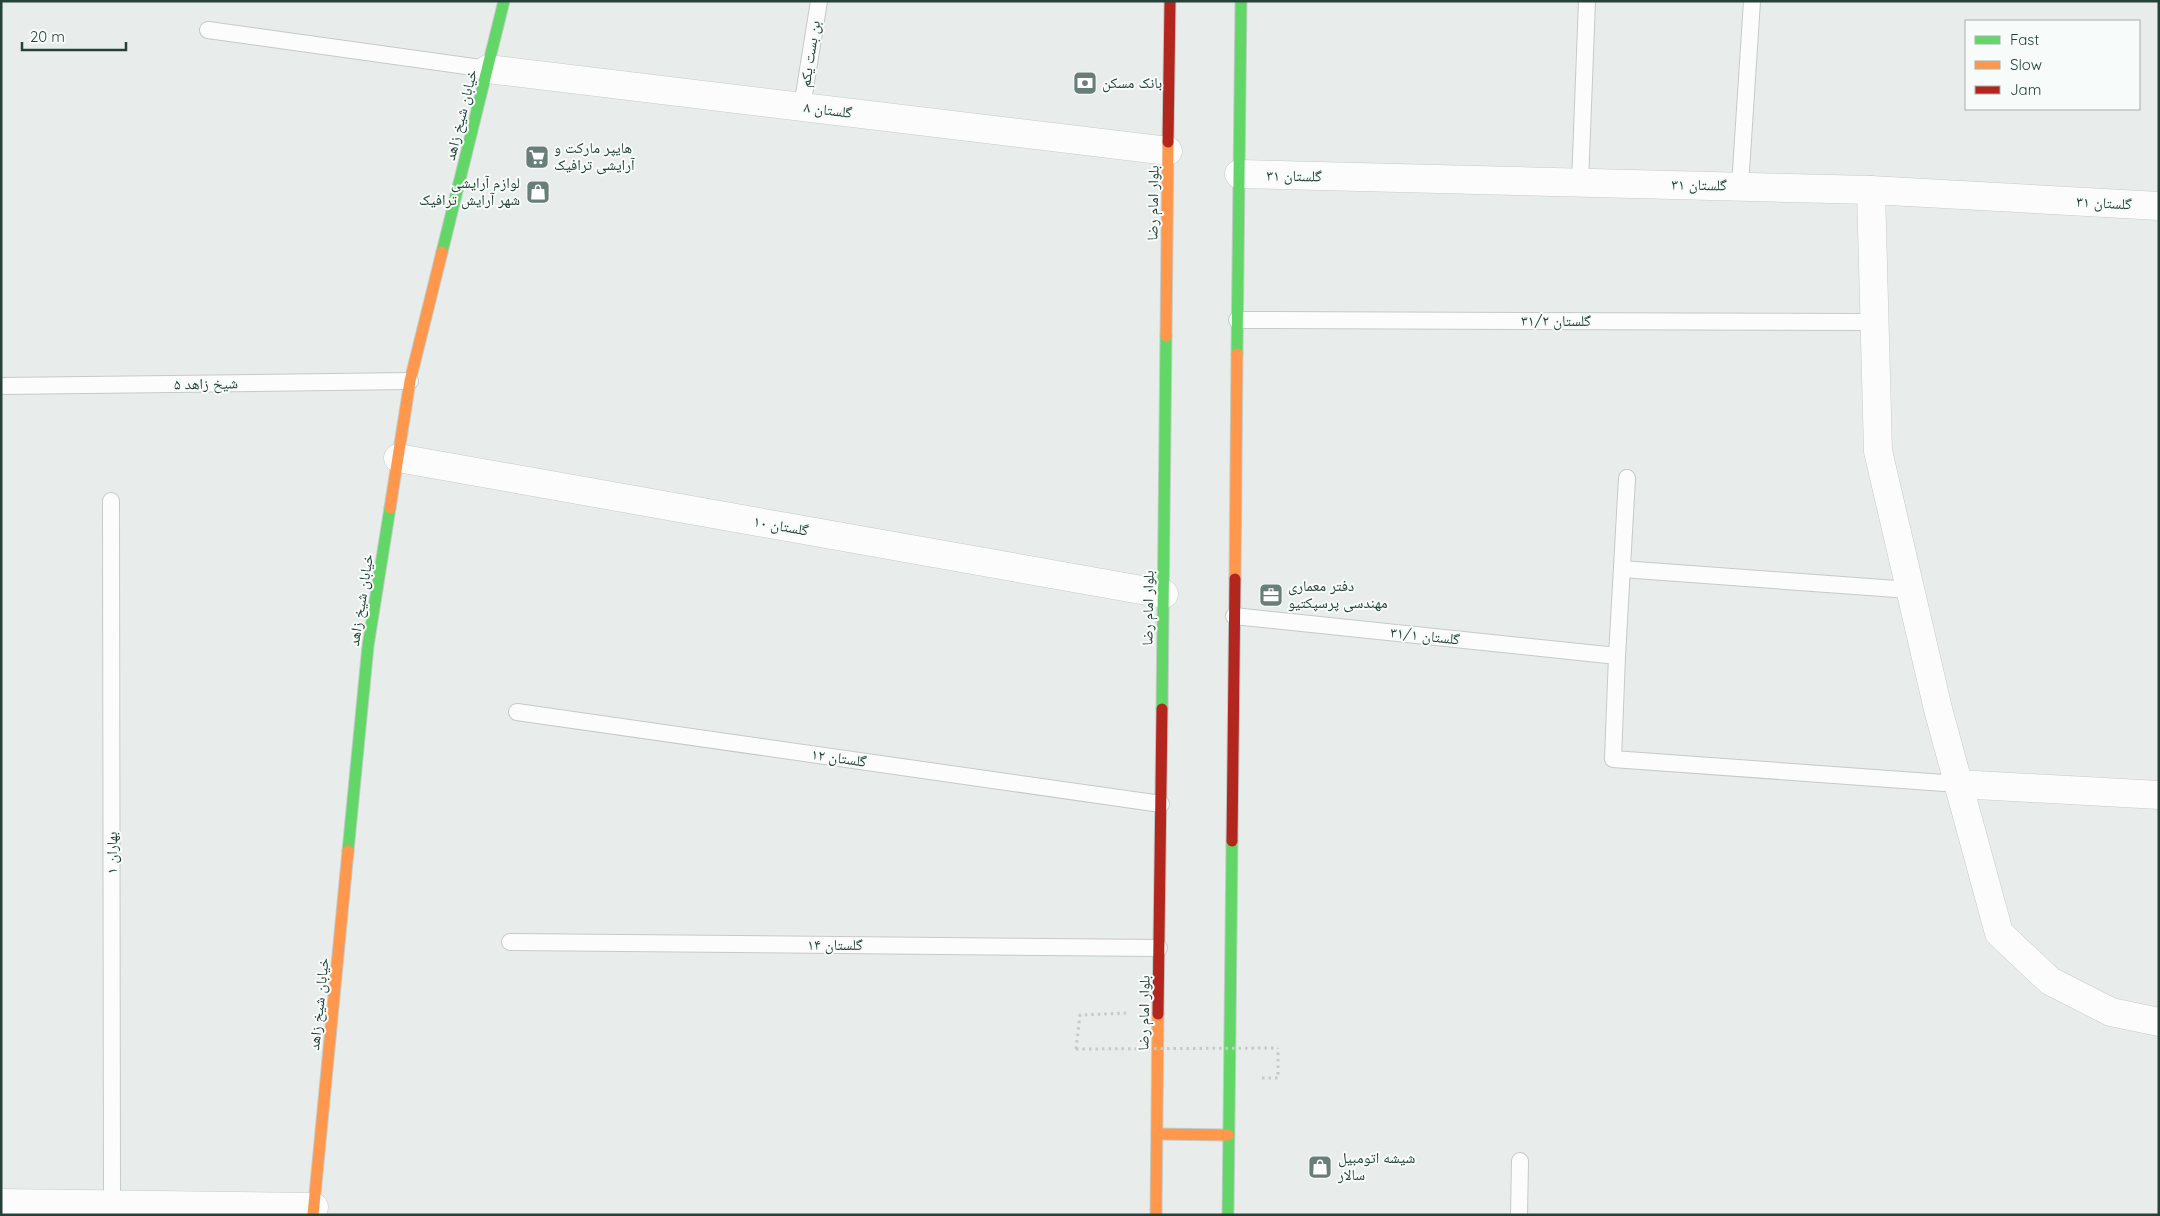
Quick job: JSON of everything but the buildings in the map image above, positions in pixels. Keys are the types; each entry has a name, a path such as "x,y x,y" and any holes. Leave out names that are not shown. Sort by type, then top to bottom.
{"main road":[{"name":"خیابان شیخ زاهد","path":"314,1211 368,646 410,382 504,1"},
{"name":"بلوار امام رضا","path":"1156,1215 1170,1"},
{"path":"1228,1215 1241,1"},
{"path":"1158,1134 1228,1135"}],"street":[{"name":"گلستان ۸","path":"488,69 1168,151"},
{"name":"گلستان ۳۱","path":"1239,174 1871,190 2159,206"},
{"path":"1871,190 1878,451 1938,709 1999,933 2050,980 2111,1012 2159,1022"},
{"name":"گلستان ۱۰","path":"398,458 1164,594"},
{"path":"1958,784 2159,795"},
{"path":"1,1203 112,1204 314,1211"}],"lane":[{"name":"بن بست یکم","path":"802,106 818,1"},
{"path":"1580,183 1587,1"},
{"path":"1740,186 1752,1"},
{"path":"208,30 488,69"},
{"name":"گلستان ۳۱/۲","path":"1238,320 1874,322"},
{"name":"شیخ زاهد ۵","path":"1,386 410,382"},
{"path":"1627,478 1613,759 1958,784"},
{"name":"بهاران ۱","path":"111,501 112,1204"},
{"path":"1622,569 1910,590"},
{"name":"گلستان ۳۱/۱","path":"1234,616 1617,656"},
{"name":"گلستان ۱۲","path":"517,712 1161,804"},
{"name":"گلستان ۱۴","path":"510,942 1160,948"},
{"path":"1519,1215 1520,1161"}],"path":[{"path":"1159,1012 1080,1015 1076,1049 1278,1048 1278,1078"}],"traffic: fast":[{"path":"442,252 504,1"},
{"path":"1237,354 1241,1"},
{"path":"1162,709 1166,336"},
{"path":"348,851 368,646 390,508"},
{"path":"1228,1215 1232,841"}],"traffic: slow":[{"path":"1166,336 1168,142"},
{"path":"390,508 410,381 442,252"},
{"path":"1235,579 1237,354"},
{"path":"313,1215 348,851"},
{"path":"1156,1215 1158,1014"},
{"path":"1157,1134 1228,1135"}],"traffic: jam":[{"path":"1168,142 1170,1"},
{"path":"1232,841 1235,579"},
{"path":"1158,1014 1162,709"}],"place":[{"name":"بانک مسکن","path":"1085,83"},
{"name":"هایپر مارکت و آرایشی ترافیک","path":"537,157"},
{"name":"لوازم آرایشی شهر آرایش ترافیک","path":"538,192"},
{"name":"دفتر معماری مهندسی پرسپکتیو","path":"1271,595"},
{"name":"شیشه اتومبیل سالار","path":"1320,1167"}]}
